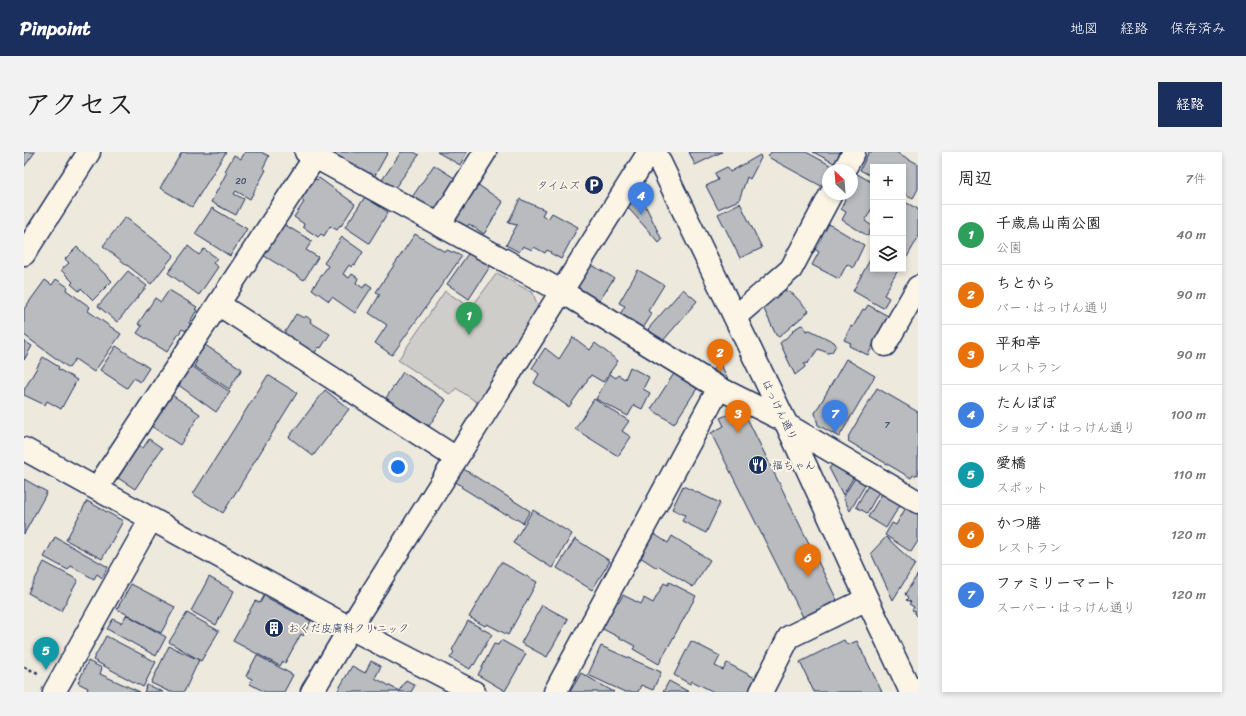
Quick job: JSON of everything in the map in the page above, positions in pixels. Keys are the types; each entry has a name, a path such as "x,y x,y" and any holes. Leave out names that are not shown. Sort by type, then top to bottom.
{"street":[{"path":"24,254 30,231 89,152"},
{"path":"439,225 485,152"},
{"path":"312,692 456,458 649,152"},
{"name":"はっけん通り","path":"655,152 786,423 911,692"},
{"path":"847,164 854,152"},
{"path":"97,488 218,304 310,154 561,291 719,388 786,423 917,500"},
{"path":"735,317 791,269 828,200"},
{"path":"885,345 918,288"},
{"path":"218,304 456,458"},
{"path":"555,692 719,388"},
{"path":"24,449 350,628 474,692"},
{"path":"54,692 151,519"},
{"path":"761,692 790,636 867,599"}],"shaded area":[{"path":"497,273 533,293 539,310 478,403 456,388 451,395 398,360 445,291 471,308"}],"building":[{"path":"24,152 35,152 24,167"},
{"path":"182,152 226,152 192,207 160,188"},
{"path":"245,152 261,152 269,156 263,168 266,170 250,199 236,191 234,194 244,199 236,215 211,202 234,155 241,159"},
{"path":"329,152 388,152 374,177"},
{"path":"401,152 414,152 419,155 394,189 382,180"},
{"path":"437,152 467,152 460,165"},
{"path":"689,152 722,152 695,165"},
{"path":"771,152 806,152 828,164 822,164 822,186 768,157"},
{"path":"813,152 842,152 836,164"},
{"path":"869,152 896,152 918,164 918,189 913,198 906,194 906,164 870,164 870,175 860,170"},
{"path":"760,155 761,158 750,179 747,177 739,200 718,209 706,186 718,180 715,173 727,167 730,172"},
{"path":"434,165 456,179 434,211 410,200"},
{"path":"858,174 870,181 870,212 865,221 870,225 868,236 842,220 846,212 841,209 845,200 858,200"},
{"path":"312,177 317,180 319,178 355,204 337,230 330,226 324,236 321,234 318,237 303,227 304,224 294,217 304,202 298,197"},
{"path":"477,184 503,202 484,234 469,224 466,228 452,218"},
{"path":"636,186 662,240 659,243 624,203"},
{"path":"365,197 388,212 369,243 345,227"},
{"path":"520,199 545,210 542,215 548,219 552,213 578,227 561,259 547,250 545,253 534,247 532,250 523,246 519,252 506,245 517,225 508,223"},
{"path":"740,203 762,248 740,258 718,214"},
{"path":"906,203 918,209 918,238 907,257"},
{"path":"212,208 247,229 230,256 195,234"},
{"path":"125,217 174,255 151,284 103,246"},
{"path":"280,222 312,241 306,250 318,257 304,280 261,254"},
{"path":"827,223 864,245 853,268 847,264 839,279 812,265 819,252 813,248"},
{"path":"415,234 445,252 447,250 462,256 392,355 375,343 387,325 369,313 380,294 376,292"},
{"path":"342,237 363,252 355,265 353,264 351,267 349,265 343,274 349,278 352,274 358,278 356,283 363,288 366,283 372,287 355,313 332,297 329,301 312,289 328,266 324,263"},
{"path":"188,246 199,255 204,249 217,258 213,263 218,267 199,295 168,273"},
{"path":"77,247 112,281 93,300 81,288 79,291 71,284 73,282 61,270 69,263 65,259"},
{"path":"470,251 491,265 469,299 447,284"},
{"path":"870,260 870,272 897,272 884,295 889,298 883,308 853,291"},
{"path":"585,261 614,278 597,305 569,289"},
{"path":"638,270 664,285 648,311 652,314 642,330 619,316 625,306 619,303"},
{"path":"128,271 147,286 117,322 98,306"},
{"path":"56,279 68,287 66,290 90,307 88,311 121,334 94,372 75,359 69,368 24,335 24,309 45,280 52,285"},
{"path":"780,288 793,294 809,311 779,337 776,335 762,305"},
{"path":"683,289 697,301 662,342 648,329"},
{"path":"169,290 197,307 195,309 197,310 186,331 182,329 167,352 137,333 142,326 138,324 155,298 161,302"},
{"path":"868,305 888,316 868,355 849,346 851,343 844,340 851,326 853,327 863,309 865,310"},
{"path":"296,314 304,318 306,316 311,320 310,322 330,334 321,348 319,347 313,355 281,338"},
{"path":"801,325 804,326 806,331 810,330 834,342 836,345 832,352 828,353 818,349 808,363 804,364 805,367 795,375 780,343 793,332 792,331"},
{"path":"573,337 590,350 595,343 618,361 603,382 591,375 569,407 534,383 539,374 532,368 545,348 559,359"},
{"path":"24,341 32,346 24,360"},
{"path":"202,343 242,369 229,389 194,366 197,361 192,358"},
{"path":"116,346 149,368 140,382 134,378 127,388 100,370"},
{"path":"43,357 59,367 58,369 77,380 61,409 47,401 45,405 24,395 24,390"},
{"path":"846,359 875,376 839,437 818,425 815,413"},
{"path":"720,363 728,379 726,380 709,373"},
{"path":"190,365 230,392 216,412 177,384"},
{"path":"630,367 649,377 643,389 650,393 642,409 634,405 628,416 596,399 610,374 616,378 618,375 625,379"},
{"path":"403,372 446,400 429,426 386,398"},
{"path":"675,372 698,387 674,424 651,409"},
{"path":"268,375 297,393 223,513 193,494"},
{"path":"877,388 918,412 918,475 913,475 911,478 848,441 848,437"},
{"path":"325,390 349,409 313,456 289,437"},
{"path":"169,393 200,414 180,445 148,424"},
{"path":"594,399 629,421 622,431 631,437 618,456 575,429"},
{"path":"738,410 744,412 837,600 803,617 711,433 724,426 720,418"},
{"path":"149,439 162,448 135,489 118,478 124,469 119,466 134,442 143,448"},
{"path":"836,462 856,473 843,495 829,468"},
{"path":"462,468 530,511 523,523 506,513 506,515 454,481"},
{"path":"857,475 868,480 850,511 843,497"},
{"path":"24,479 47,492 24,534"},
{"path":"870,482 881,488 867,513 856,507"},
{"path":"683,486 720,503 706,533 682,521 685,515 672,509"},
{"path":"885,489 903,500 886,528 868,517"},
{"path":"87,501 123,521 102,559 66,540"},
{"path":"908,504 918,510 918,541 911,552 885,535 892,523 896,525"},
{"path":"533,510 572,534 552,568 513,543"},
{"path":"654,534 668,543 672,536 710,560 693,587 659,566 657,568 640,557"},
{"path":"55,537 108,567 102,578 97,574 94,579 71,566 68,570 44,557"},
{"path":"886,537 915,564 893,600 871,553"},
{"path":"575,539 610,561 592,590 557,568"},
{"path":"44,562 78,580 61,611 28,593"},
{"path":"501,562 537,582 508,635 487,624 485,626 469,617"},
{"path":"918,574 918,617 915,615 915,611 912,610 914,607 909,604 911,602 906,600 908,598 905,594"},
{"path":"209,577 234,591 216,625 191,611"},
{"path":"669,582 696,596 659,664 633,649 635,646 601,628 616,600 619,602 623,595 641,604 644,598 653,603 664,583 668,585"},
{"path":"131,584 175,607 161,633 117,609"},
{"name":"おくだ皮膚科クリニック","path":"264,596 311,621 303,636 301,634 285,663 283,661 280,666 233,641 255,601 260,603"},
{"path":"542,605 568,619 547,657 521,643"},
{"path":"187,613 219,631 201,661 169,642"},
{"path":"127,615 166,637 156,656 107,629 113,619 121,623"},
{"path":"468,621 492,634 474,665 473,664 470,669 450,658 454,652 452,650"},
{"path":"106,636 156,662 143,687 93,660"},
{"path":"501,640 526,654 505,691 478,675 494,644 498,645"},
{"path":"844,640 847,645 857,641 882,692 814,692 800,662"},
{"path":"691,641 720,656 715,666 723,670 727,663 757,679 750,692 714,692 692,681 690,684 674,675"},
{"path":"169,646 199,660 184,692 170,692 151,683"},
{"path":"601,646 661,672 653,690 641,685 638,692 625,692 588,675"},
{"path":"257,655 293,675 284,692 265,692 250,684 252,679 246,676"},
{"path":"88,661 102,668 100,674 140,692 87,691 88,688 78,683"},
{"path":"371,661 381,666 375,678 399,691 406,680 415,685 411,692 337,692 352,666 365,673"},
{"path":"581,673 614,692 570,692"},
{"path":"669,681 689,692 663,692"},
{"path":"147,685 163,692 144,692"}],"place":[{"name":"タイムズ","path":"594,185"},
{"name":"たんぽぽ","path":"641,215"},
{"name":"千歳烏山南公園","path":"469,335"},
{"name":"ちとから","path":"720,372"},
{"name":"平和亭","path":"738,433"},
{"name":"ファミリーマート","path":"835,433"},
{"name":"福ちゃん","path":"758,465"},
{"name":"かつ膳","path":"808,577"},
{"name":"おくだ皮膚科クリニック","path":"274,628"},
{"name":"愛橋","path":"46,670"}]}
